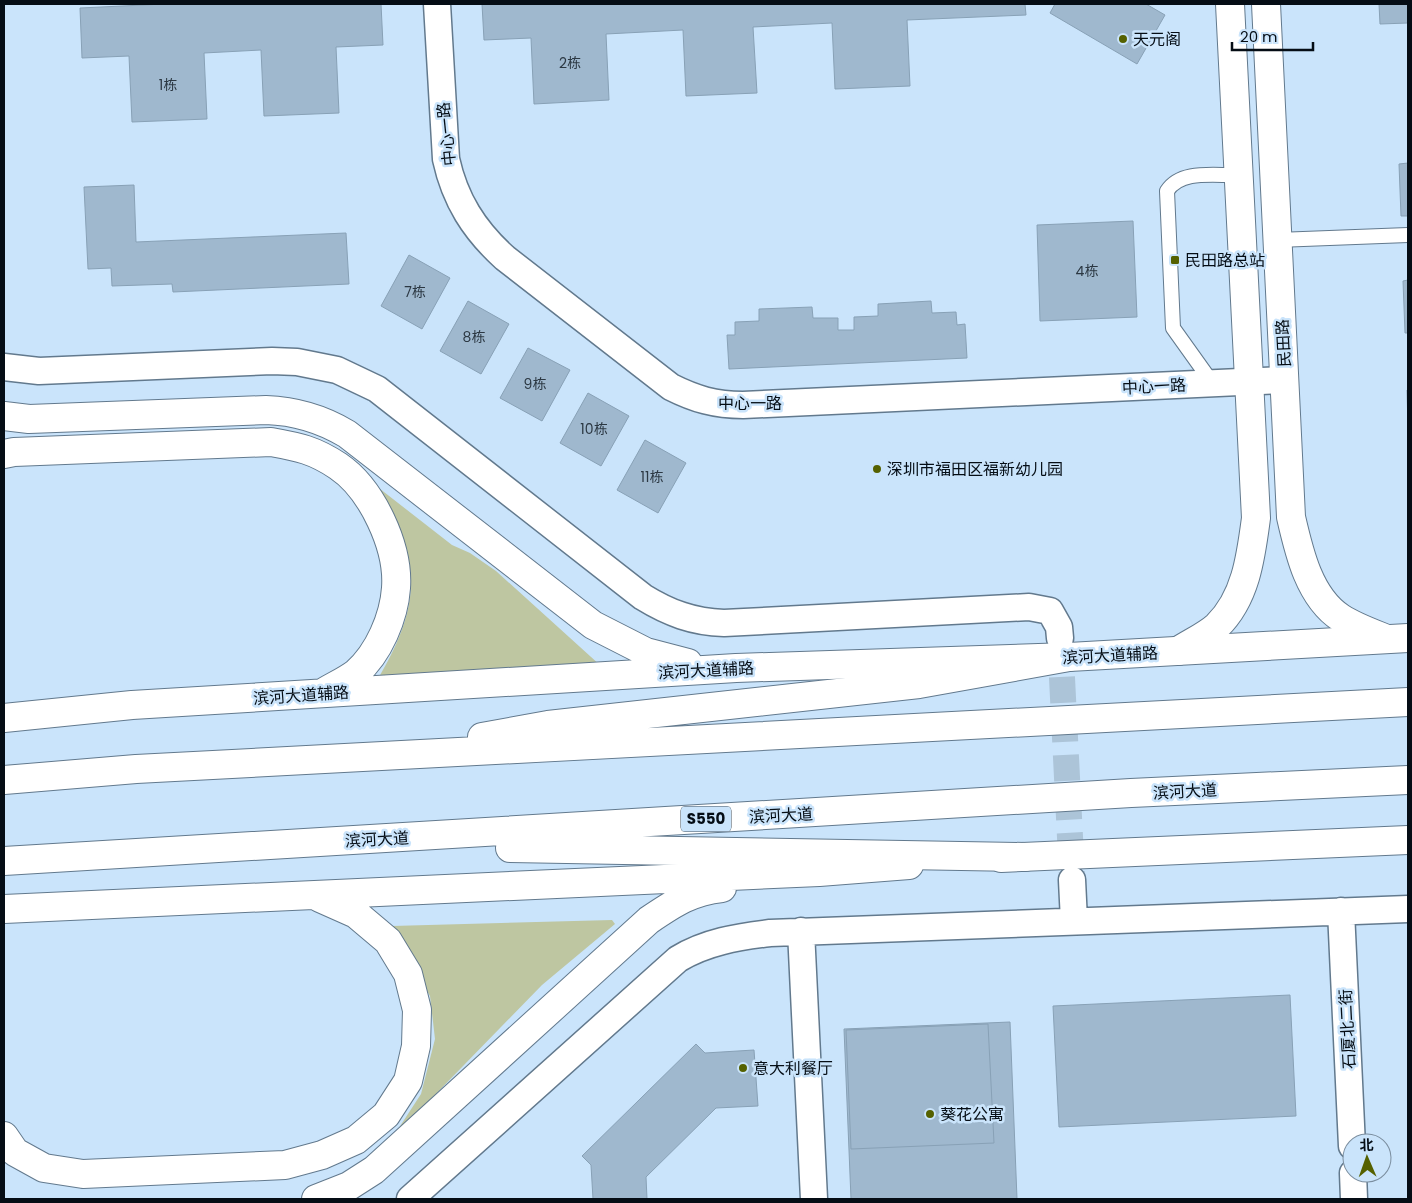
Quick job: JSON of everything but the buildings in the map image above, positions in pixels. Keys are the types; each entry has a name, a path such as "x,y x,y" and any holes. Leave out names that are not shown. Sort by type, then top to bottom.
{"main road":[{"path":"1178,651 1216,627 1227,615 1243,583 1250,559 1256,518 1230,4"},
{"name":"民田路","path":"1266,4 1291,517 1297,542 1318,595 1340,617 1398,639"},
{"path":"4,416 29,419 266,410 284,411 316,418 347,434 593,625 609,635 646,652 666,658 736,668"},
{"path":"4,454 14,452 271,442 308,448 340,466 367,494 383,522 393,556 396,588 391,615 378,646 356,673 321,694"},
{"name":"滨河大道辅路","path":"4,718 132,705 1065,647 1178,651 1398,639"},
{"path":"366,758 548,725 919,684 1065,647"},
{"path":"4,780 136,769 1408,702"},
{"name":"滨河大道","path":"4,861 1131,793 1408,780"},
{"path":"4,909 819,872 1025,857 1408,840"},
{"path":"302,844 1025,857"},
{"path":"316,1199 349,1186 374,1170 639,929 662,912 701,890 819,872"},
{"path":"4,1136 15,1152 44,1168 83,1174 285,1165 322,1155 356,1140 386,1115 408,1081 416,1046 417,1010 408,974 388,941 356,914 314,896"}],"street":[{"name":"中心一路","path":"437,4 446,159 450,177 466,214 489,243 505,258 671,387 689,396 704,402 743,406 1284,380"},
{"path":"4,367 39,371 272,361 315,364 338,370 377,389 643,597 681,617 702,622 724,623 1029,607 1050,611 1059,627 1065,647"},
{"path":"1072,880 1074,921"},
{"path":"410,1199 678,959 693,950 729,938 801,932 1408,909"},
{"name":"石厦北二街","path":"1341,911 1351,1133"},
{"path":"801,932 814,1199"},
{"path":"1353,1183 1354,1199"}],"lane":[{"path":"1213,384 1174,328 1167,191 1173,182 1184,177 1239,175"},
{"path":"1278,240 1408,235"}],"green space":[{"path":"366,478 452,545 470,553 496,571 601,666 379,677 402,630 407,614 411,580 404,545 391,519"},
{"path":"612,920 615,924 542,985 391,1140 421,1094 435,1039 430,996 391,930 392,926"}],"tunnel":[{"path":"1060,638 1072,877"}],"place":[{"name":"天元阁","path":"1123,39"},
{"name":"民田路总站","path":"1175,260"},
{"name":"深圳市福田区福新幼儿园","path":"877,469"},
{"name":"意大利餐厅","path":"743,1068"},
{"name":"葵花公寓","path":"930,1114"}]}
